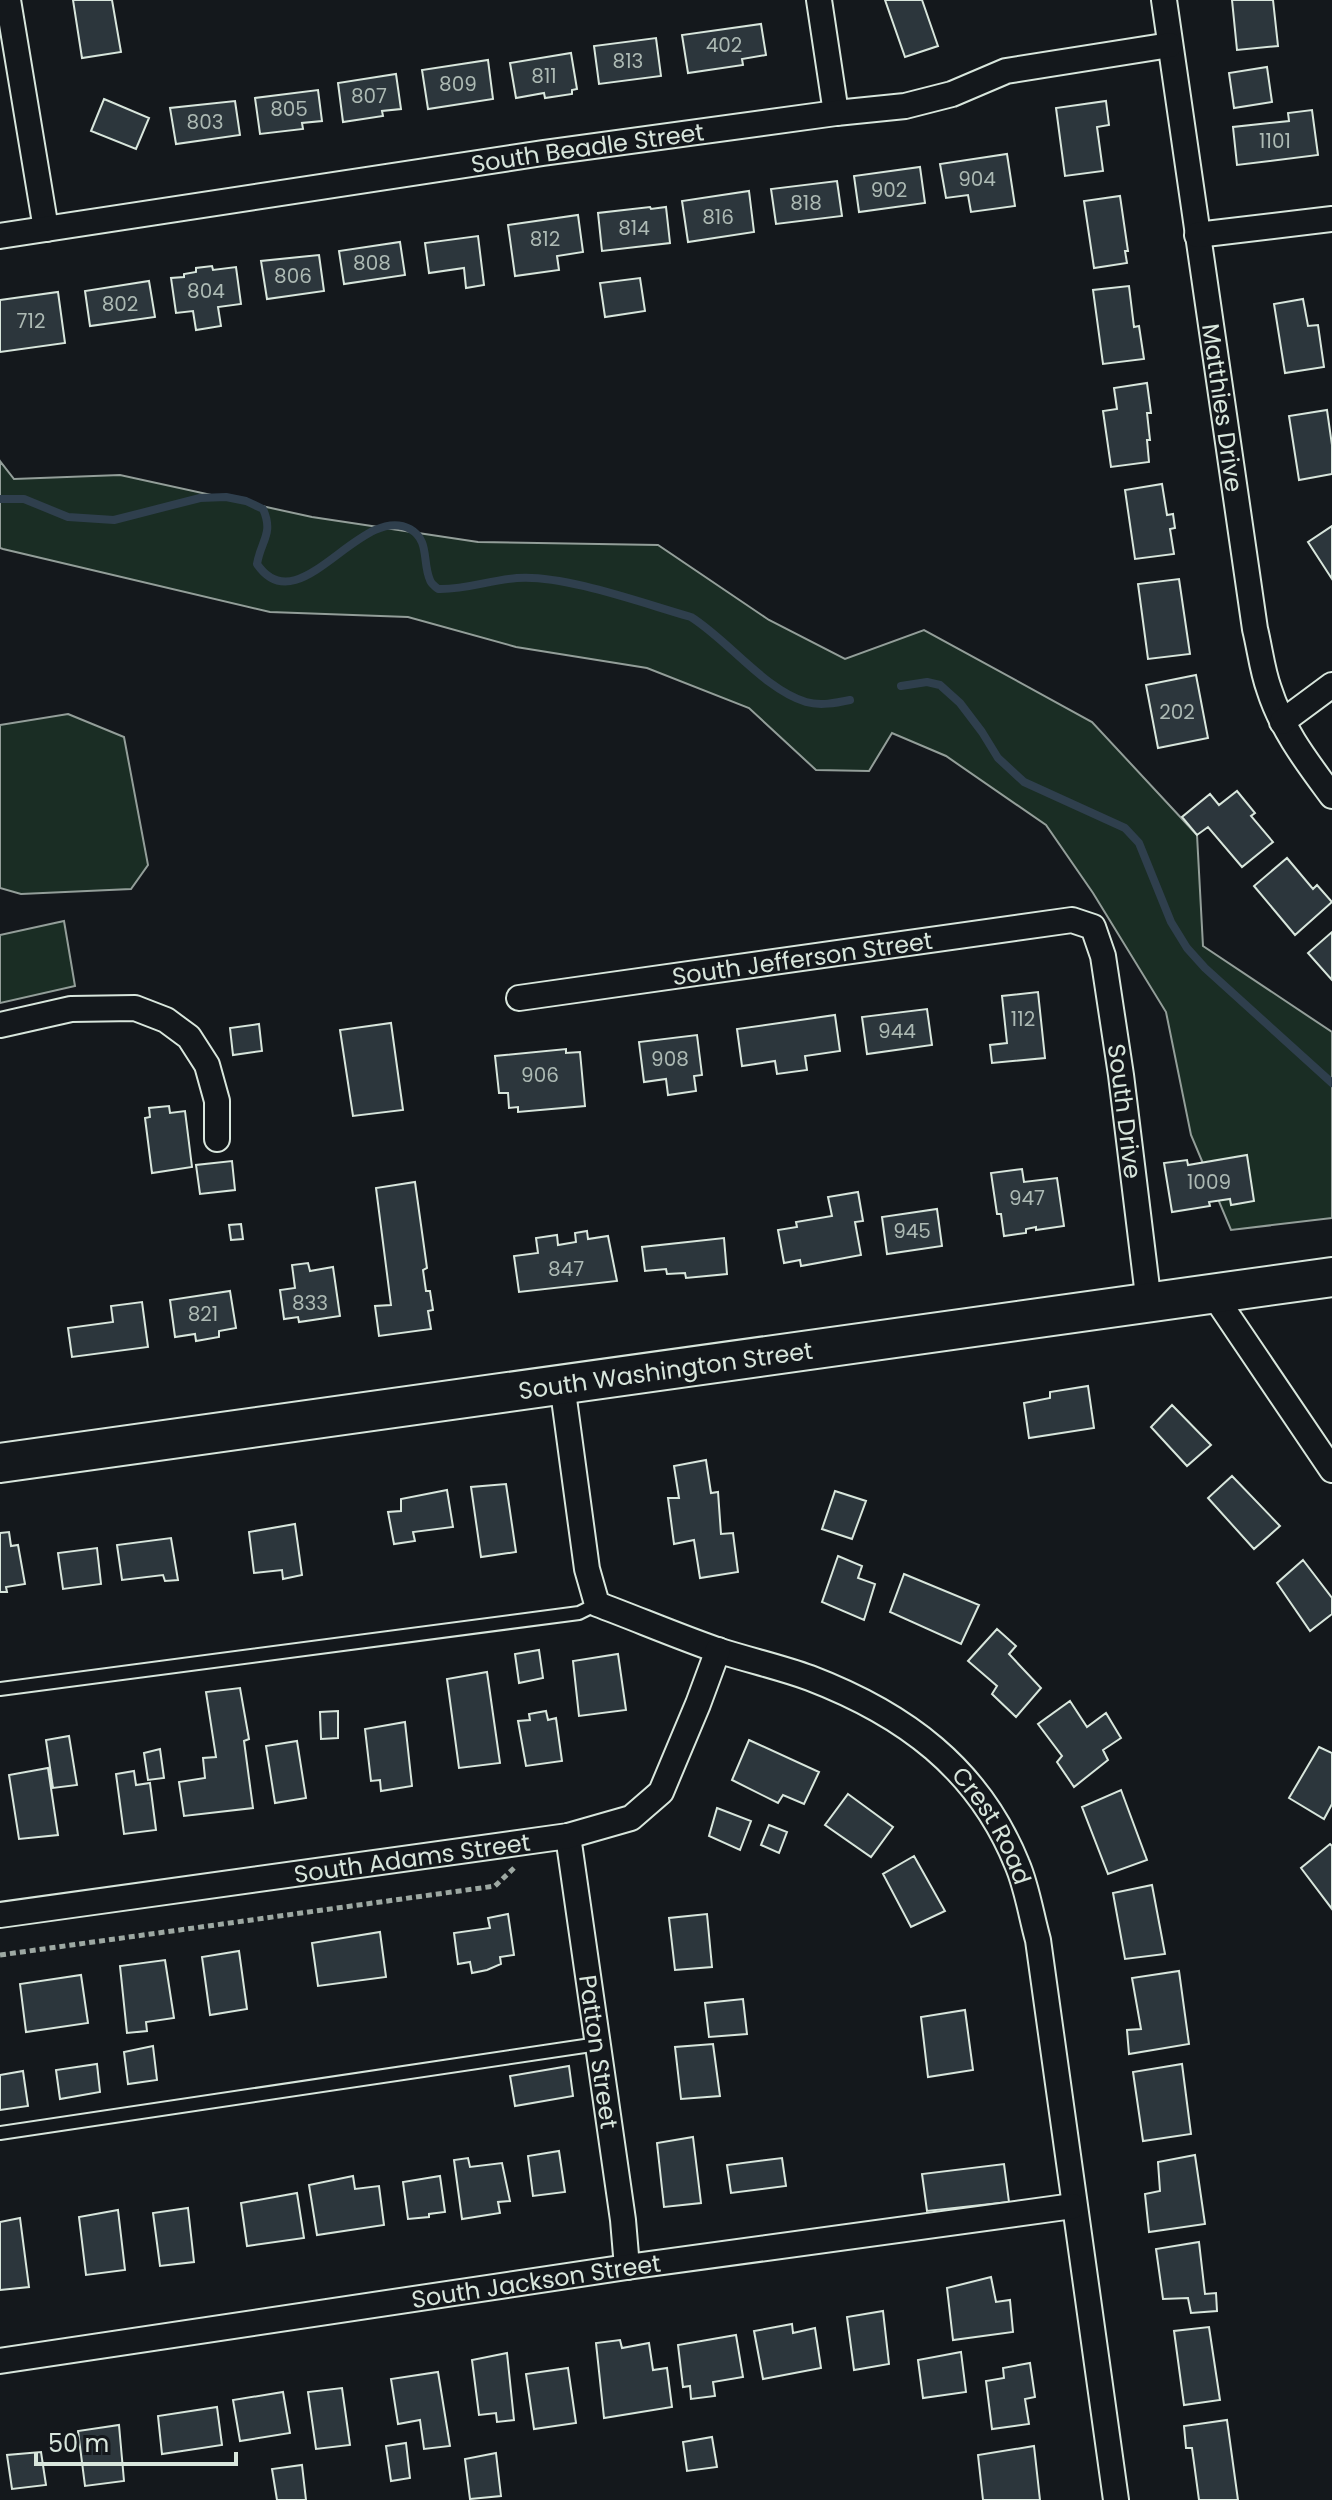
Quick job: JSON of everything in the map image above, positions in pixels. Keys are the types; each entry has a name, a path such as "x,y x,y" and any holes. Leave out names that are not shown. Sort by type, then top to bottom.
{"main road":[{"name":"South Washington Street","path":"0,1463 1332,1277"}],"street":[{"path":"8,0 46,229"},
{"path":"819,0 836,113"},
{"name":"Matthies Drive","path":"1164,0 1255,629 1268,688 1282,722 1332,796"},
{"name":"South Beadle Street","path":"0,236 543,153 905,106 952,94 1006,71 1170,45"},
{"path":"1197,235 1332,219"},
{"path":"1282,722 1332,685"},
{"name":"South Jefferson Street","path":"519,998 1072,920 1085,924"},
{"name":"South Drive","path":"1085,924 1093,927 1103,956 1149,1304"},
{"path":"0,1025 71,1009 135,1008 166,1020 189,1037 207,1065 217,1101 217,1139"},
{"path":"1213,1294 1332,1470"},
{"path":"562,1384 587,1569 597,1604"},
{"name":"Crest Road","path":"597,1604 718,1650 808,1677 865,1701 911,1728 953,1765 989,1810 1017,1864 1038,1940 1116,2500"},
{"name":"South Adams Street","path":"0,1915 568,1836 631,1818 661,1792 718,1650"},
{"name":"Patton Street","path":"568,1836 627,2267"},
{"name":"South Jackson Street","path":"0,2361 627,2267 1073,2206"}],"lane":[{"path":"0,1689 579,1613 597,1604"},
{"path":"0,2133 598,2044"}],"path":[{"path":"0,1955 495,1886 514,1868 525,1867"}],"green space":[{"path":"0,461 14,479 120,475 312,517 478,542 658,545 769,620 845,659 924,630 1092,722 1197,835 1203,946 1332,1032 1332,1218 1231,1230 1191,1135 1166,1012 1093,893 1046,825 946,756 892,733 869,771 816,770 749,708 647,668 516,647 408,617 270,612 3,549 0,548"},
{"path":"68,714 124,737 148,865 131,889 21,894 0,888 0,725"},
{"path":"64,921 75,986 0,1003 0,935"}],"building":[{"path":"73,0 112,0 121,52 82,58"},
{"path":"885,0 922,0 938,46 905,57"},
{"path":"1232,0 1273,0 1278,46 1237,50"},
{"path":"761,24 766,55 742,59 743,65 688,73 682,35"},
{"path":"656,38 661,76 599,84 594,46"},
{"path":"571,53 577,89 572,90 572,94 545,98 544,93 516,98 510,63"},
{"path":"488,60 493,99 428,109 422,70"},
{"path":"1267,67 1272,102 1234,108 1229,73"},
{"path":"396,74 401,109 382,111 383,116 343,122 338,83"},
{"path":"318,90 322,121 302,123 303,129 260,134 255,98"},
{"path":"104,99 149,118 136,149 91,131"},
{"path":"235,101 240,135 176,144 170,108"},
{"path":"1106,101 1109,125 1097,127 1103,171 1065,176 1056,108"},
{"path":"1312,110 1318,155 1237,165 1233,127 1289,121 1288,113"},
{"path":"1007,154 1015,206 971,212 968,195 946,198 940,164"},
{"path":"920,167 925,203 859,212 854,176"},
{"path":"837,181 842,216 776,224 771,189"},
{"path":"749,191 754,232 688,242 682,201"},
{"path":"1120,196 1127,263 1094,268 1084,201"},
{"path":"666,207 670,243 602,251 598,213"},
{"path":"578,215 583,252 557,256 559,270 515,276 508,225"},
{"path":"478,236 484,285 466,288 464,268 429,273 425,243"},
{"path":"400,242 405,275 344,284 339,251"},
{"path":"319,255 324,291 267,299 261,261"},
{"path":"212,266 213,270 236,267 241,304 218,307 221,326 196,330 193,311 176,313 171,278 184,277 184,274 196,272 196,268"},
{"path":"640,278 645,311 605,317 600,283"},
{"path":"149,281 155,317 90,326 85,291"},
{"path":"1129,286 1134,327 1139,326 1144,359 1103,364 1093,290"},
{"path":"58,292 65,343 0,352 0,300"},
{"path":"1303,299 1308,326 1318,325 1324,367 1285,373 1274,304"},
{"path":"1147,383 1151,413 1147,413 1149,462 1111,467 1103,411 1117,409 1114,388"},
{"path":"1327,410 1332,474 1299,480 1289,416"},
{"path":"1162,484 1167,515 1173,514 1175,528 1170,529 1174,554 1135,559 1125,490"},
{"path":"1332,526 1332,579 1308,542"},
{"path":"1179,579 1190,654 1148,659 1138,584"},
{"path":"1196,675 1208,738 1158,748 1146,685"},
{"path":"1237,791 1255,813 1251,816 1273,842 1242,867 1208,827 1197,835 1182,817 1210,794 1219,805"},
{"path":"1287,858 1313,889 1317,885 1332,902 1295,935 1254,886"},
{"path":"1332,932 1332,980 1308,953"},
{"path":"1038,992 1045,1058 992,1063 990,1045 1007,1043 1002,996"},
{"path":"927,1009 932,1045 867,1054 862,1017"},
{"path":"835,1015 840,1051 805,1056 807,1070 777,1074 775,1061 742,1066 737,1029"},
{"path":"391,1023 403,1110 353,1116 340,1030"},
{"path":"259,1024 262,1051 233,1055 230,1028"},
{"path":"697,1035 702,1075 694,1076 696,1091 668,1095 666,1079 644,1082 639,1042"},
{"path":"566,1049 566,1053 580,1052 585,1106 518,1112 518,1107 509,1108 508,1093 499,1093 495,1056"},
{"path":"169,1106 170,1113 185,1111 192,1167 152,1173 145,1118 150,1117 149,1108"},
{"path":"1247,1155 1254,1201 1231,1205 1230,1199 1209,1202 1210,1206 1172,1212 1164,1163 1187,1160 1188,1165"},
{"path":"232,1161 235,1190 200,1194 196,1165"},
{"path":"1022,1169 1024,1182 1057,1178 1064,1226 1036,1230 1036,1227 1026,1229 1026,1233 1004,1236 1001,1214 997,1214 991,1173"},
{"path":"415,1182 427,1268 423,1270 433,1310 428,1311 431,1329 379,1336 375,1306 391,1305 376,1188"},
{"path":"858,1192 863,1221 855,1222 861,1255 801,1266 800,1260 784,1263 778,1230 797,1227 796,1222 832,1216 828,1197"},
{"path":"937,1209 942,1246 887,1254 882,1217"},
{"path":"241,1224 243,1239 231,1240 229,1225"},
{"path":"587,1231 588,1239 608,1236 617,1281 519,1292 514,1256 538,1253 536,1238 557,1235 558,1245 576,1242 575,1233"},
{"path":"724,1238 727,1274 686,1278 685,1273 667,1274 666,1269 645,1271 642,1247"},
{"path":"308,1263 310,1271 333,1267 340,1316 299,1322 298,1317 284,1319 280,1290 295,1288 292,1265"},
{"path":"230,1291 236,1328 219,1331 219,1337 196,1341 195,1334 175,1337 170,1300"},
{"path":"142,1302 148,1347 72,1357 68,1328 113,1322 111,1306"},
{"path":"1088,1386 1094,1428 1029,1438 1024,1403 1050,1398 1050,1392"},
{"path":"1172,1405 1211,1445 1187,1466 1151,1427"},
{"path":"706,1460 711,1493 718,1492 721,1534 733,1533 738,1572 700,1578 694,1540 674,1544 668,1498 679,1498 674,1466"},
{"path":"1232,1476 1280,1526 1254,1549 1208,1498"},
{"path":"506,1484 516,1552 481,1557 471,1487"},
{"path":"447,1490 453,1527 413,1532 415,1541 394,1544 388,1512 401,1511 401,1499"},
{"path":"835,1491 866,1501 852,1539 822,1529"},
{"path":"295,1524 302,1575 283,1579 282,1570 254,1573 249,1532"},
{"path":"9,1532 11,1546 18,1545 25,1584 6,1587 7,1592 0,1592 0,1533"},
{"path":"171,1538 178,1580 165,1581 163,1575 122,1580 117,1545"},
{"path":"97,1548 101,1584 63,1589 58,1553"},
{"path":"838,1556 862,1566 858,1578 875,1584 864,1620 822,1602"},
{"path":"1303,1560 1332,1598 1332,1614 1310,1631 1277,1583"},
{"path":"904,1574 979,1605 961,1644 890,1612"},
{"path":"997,1629 1016,1646 1009,1654 1041,1688 1016,1717 992,1694 997,1686 968,1661"},
{"path":"539,1650 543,1678 519,1683 515,1654"},
{"path":"618,1654 626,1710 579,1716 573,1661"},
{"path":"487,1672 500,1763 459,1768 447,1679"},
{"path":"240,1688 249,1739 244,1741 253,1808 184,1816 179,1782 205,1778 203,1758 216,1757 206,1692"},
{"path":"1070,1701 1087,1727 1106,1713 1121,1738 1103,1750 1108,1760 1074,1787 1057,1762 1062,1756 1038,1724"},
{"path":"338,1711 338,1738 321,1739 320,1712"},
{"path":"546,1711 548,1720 556,1718 562,1761 526,1766 518,1721 530,1720 529,1714"},
{"path":"405,1722 412,1786 381,1791 380,1780 371,1781 365,1729"},
{"path":"69,1736 77,1785 53,1788 46,1740"},
{"path":"749,1740 819,1772 804,1804 783,1795 778,1803 732,1780"},
{"path":"297,1741 306,1798 275,1803 266,1746"},
{"path":"1319,1747 1332,1753 1332,1804 1324,1819 1289,1798"},
{"path":"160,1749 164,1778 148,1780 144,1753"},
{"path":"48,1768 58,1835 19,1839 9,1775"},
{"path":"134,1771 136,1785 150,1783 156,1830 124,1834 116,1774"},
{"path":"1121,1790 1147,1860 1108,1874 1082,1807"},
{"path":"848,1794 893,1827 871,1857 825,1825"},
{"path":"717,1808 751,1821 740,1850 709,1836"},
{"path":"769,1825 787,1832 779,1853 761,1845"},
{"path":"1330,1844 1332,1846 1332,1909 1301,1868"},
{"path":"914,1856 945,1911 911,1927 883,1874"},
{"path":"1152,1885 1165,1954 1125,1959 1113,1893"},
{"path":"508,1914 514,1955 500,1957 501,1964 472,1973 470,1962 458,1964 454,1933 490,1928 488,1918"},
{"path":"707,1914 712,1967 675,1970 669,1918"},
{"path":"380,1932 386,1977 318,1986 312,1943"},
{"path":"239,1951 247,2009 210,2015 202,1957"},
{"path":"165,1960 174,2018 146,2022 147,2031 127,2033 120,1966"},
{"path":"1179,1971 1189,2044 1129,2054 1127,2030 1141,2029 1132,1978"},
{"path":"81,1975 88,2023 26,2032 20,1984"},
{"path":"743,1999 747,2034 709,2037 705,2003"},
{"path":"965,2010 973,2070 928,2077 921,2017"},
{"path":"713,2044 720,2096 681,2099 675,2047"},
{"path":"153,2046 157,2080 128,2084 124,2052"},
{"path":"97,2064 100,2092 60,2099 56,2070"},
{"path":"1182,2064 1191,2134 1143,2141 1133,2072"},
{"path":"569,2066 573,2096 515,2106 510,2076"},
{"path":"23,2071 28,2106 0,2110 0,2075"},
{"path":"693,2137 701,2203 664,2207 657,2143"},
{"path":"559,2151 565,2192 533,2196 528,2156"},
{"path":"1195,2155 1205,2224 1149,2232 1145,2194 1160,2191 1158,2162"},
{"path":"468,2158 470,2167 502,2163 510,2201 498,2202 500,2213 462,2219 454,2160"},
{"path":"782,2158 786,2186 731,2193 727,2165"},
{"path":"1004,2164 1009,2202 927,2211 922,2174"},
{"path":"353,2176 355,2189 379,2186 384,2225 317,2235 309,2185"},
{"path":"440,2176 445,2212 408,2219 403,2182"},
{"path":"297,2193 304,2238 247,2246 241,2203"},
{"path":"188,2208 194,2262 160,2266 153,2213"},
{"path":"118,2210 125,2270 86,2275 79,2217"},
{"path":"20,2218 29,2287 0,2290 0,2222"},
{"path":"1199,2242 1205,2294 1216,2293 1217,2311 1191,2313 1188,2298 1163,2299 1156,2249"},
{"path":"991,2277 996,2302 1010,2300 1013,2332 953,2340 947,2288"},
{"path":"883,2311 889,2364 854,2370 847,2317"},
{"path":"792,2324 793,2333 815,2328 821,2368 763,2379 754,2331"},
{"path":"1209,2327 1220,2400 1184,2405 1174,2331"},
{"path":"736,2335 743,2377 713,2382 715,2396 691,2399 690,2386 683,2387 678,2345"},
{"path":"620,2340 622,2348 649,2343 653,2370 667,2368 672,2407 604,2418 596,2343"},
{"path":"961,2352 966,2392 923,2398 918,2360"},
{"path":"507,2353 514,2420 497,2422 496,2413 479,2415 472,2360"},
{"path":"1030,2363 1035,2397 1025,2399 1029,2424 992,2429 986,2381 1004,2378 1003,2368"},
{"path":"568,2368 576,2423 534,2429 526,2374"},
{"path":"438,2372 450,2446 424,2449 420,2420 398,2424 391,2379"},
{"path":"342,2388 350,2445 316,2449 308,2392"},
{"path":"283,2392 290,2433 240,2441 233,2400"},
{"path":"217,2407 222,2445 162,2454 158,2416"},
{"path":"1227,2420 1238,2500 1199,2500 1192,2448 1186,2448 1184,2426"},
{"path":"119,2425 124,2481 85,2486 78,2431"},
{"path":"712,2437 717,2467 687,2471 683,2442"},
{"path":"406,2443 410,2478 391,2481 386,2446"},
{"path":"1034,2446 1040,2500 983,2500 978,2455"},
{"path":"41,2452 46,2485 12,2489 7,2455"},
{"path":"496,2453 501,2496 470,2499 465,2459"},
{"path":"302,2465 306,2500 277,2500 272,2469"}],"waterway":[{"path":"0,499 24,499 68,517 114,520 200,498 226,497 246,501 263,509 266,518 267,531 257,564 274,579 292,581 311,573 371,532 391,525 410,529 423,545 430,580 438,589 536,578 604,591 691,617 761,676 791,696 817,704 850,700"},
{"path":"901,686 927,682 940,685 960,703 998,758 1024,782 1125,828 1139,843 1171,922 1187,948 1332,1083"}]}
